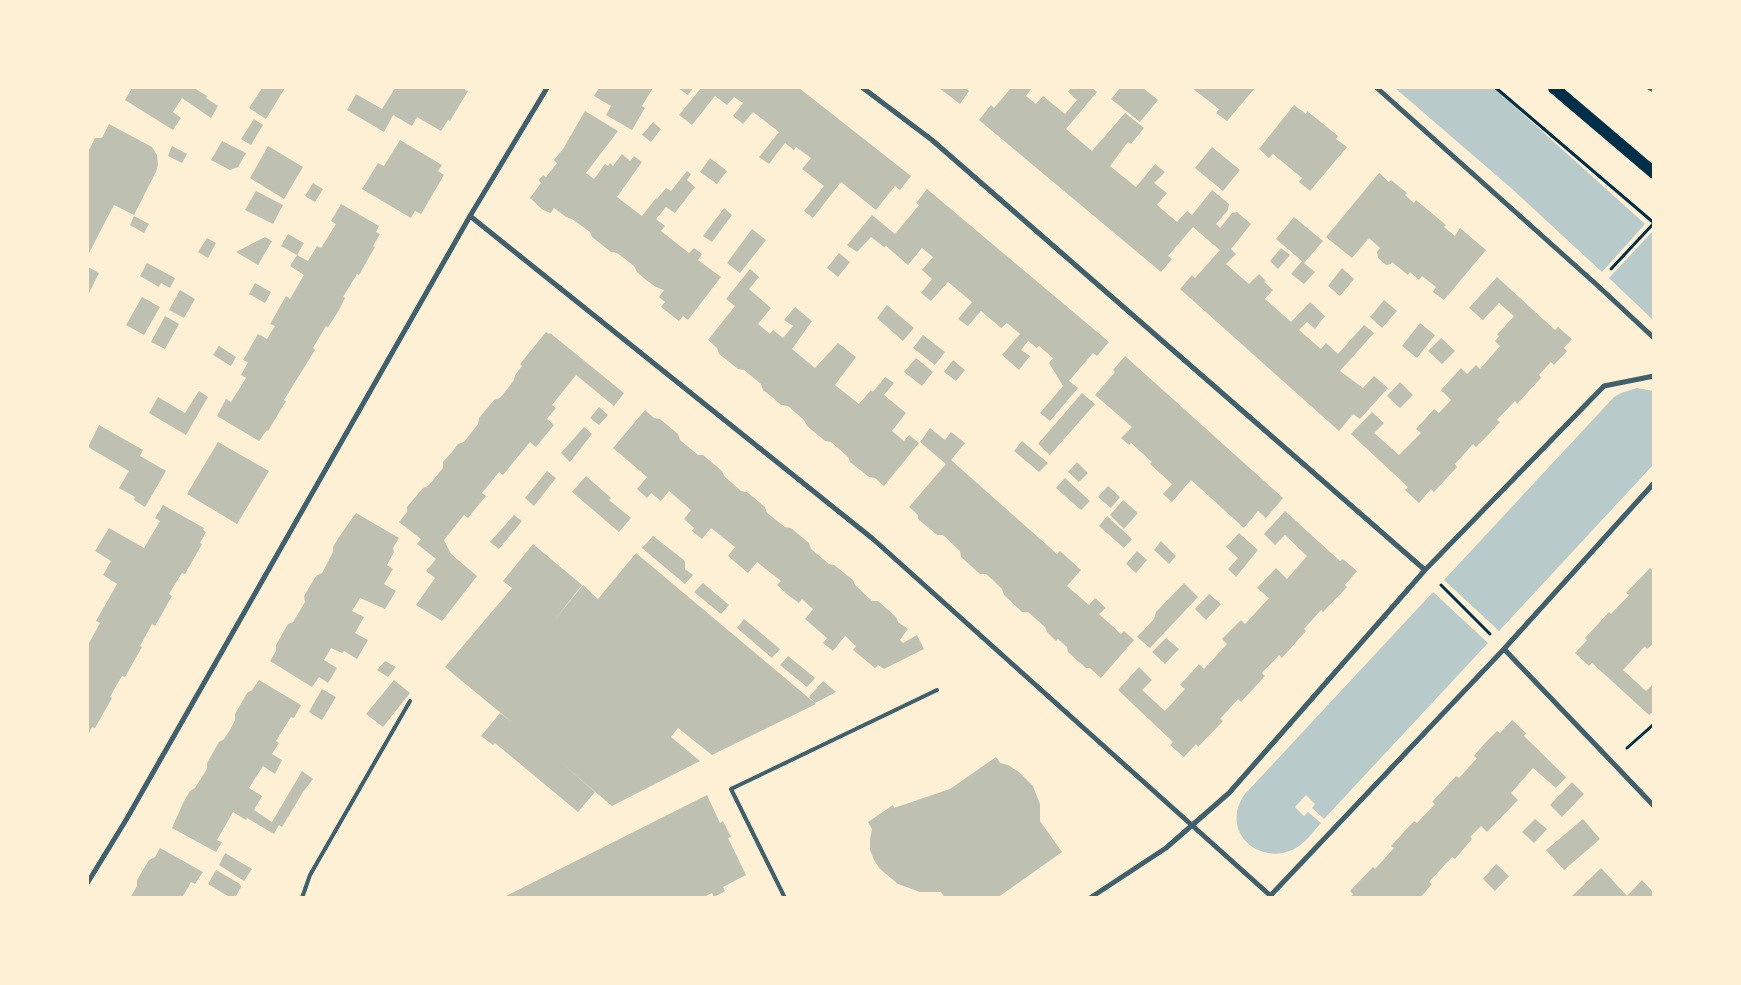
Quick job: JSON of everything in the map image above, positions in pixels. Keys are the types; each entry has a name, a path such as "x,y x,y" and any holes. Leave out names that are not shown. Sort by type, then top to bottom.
{"main road":[{"path":"1554,88 1654,173"}],"street":[{"path":"88,882 126,820 470,216 547,88"},
{"path":"863,88 932,140 1425,570"},
{"path":"1377,88 1654,338"},
{"path":"1650,88 1654,90"},
{"path":"470,216 873,539 1272,896 1504,648 1654,483"},
{"path":"1090,898 1166,848 1229,793 1425,570 1604,386 1654,376"},
{"path":"1504,648 1654,806"}],"lane":[{"path":"785,898 731,789 937,690"},
{"path":"302,898 310,875 410,701"}],"path":[{"path":"1496,88 1654,223 1597,285"},
{"path":"1425,570 1504,648"},
{"path":"1612,762 1654,724"}],"shaded area":[{"path":"1395,88 1494,88 1645,224 1602,272 1511,188"},
{"path":"1652,232 1654,234 1653,320 1609,278"},
{"path":"1637,388 1653,391 1653,465 1499,631 1444,580 1614,397"},
{"path":"1433,592 1488,643 1324,819 1312,808 1315,804 1306,795 1295,807 1304,816 1308,812 1321,823 1304,842 1292,850 1282,853 1262,851 1253,847 1245,841 1237,823 1238,807 1245,794"}],"building":[{"path":"132,88 194,88 218,106 211,118 182,98 173,112 181,118 173,130 125,100"},
{"path":"262,88 285,88 266,119 249,108"},
{"path":"395,88 466,88 465,90 468,91 450,121 448,120 441,131 417,117 412,126 393,115 384,132 347,110 356,94 382,109"},
{"path":"599,88 653,88 642,106 645,108 632,130 606,115 611,106 594,96"},
{"path":"678,88 693,88 688,95"},
{"path":"701,88 799,88 911,176 900,190 895,186 876,210 841,182 813,218 804,211 824,186 802,169 811,158 796,147 794,150 785,143 769,164 759,157 779,132 753,112 743,124 733,116 743,103 734,97 727,105 715,96 692,125 679,115"},
{"path":"939,88 965,88 969,91 960,104"},
{"path":"1011,88 1032,88 1026,96 1036,104 1043,96 1065,114 1077,100 1068,92 1071,88 1092,88 1097,92 1066,129 1092,151 1125,113 1144,128 1131,144 1128,142 1110,166 1136,187 1155,164 1165,172 1154,183 1167,193 1157,205 1177,222 1187,211 1192,215 1212,190 1229,204 1228,210 1216,224 1220,228 1232,213 1237,212 1251,224 1231,249 1236,254 1226,264 1249,284 1259,274 1266,281 1264,282 1273,290 1265,299 1291,322 1310,302 1325,316 1315,329 1307,322 1299,330 1321,349 1326,343 1338,354 1364,325 1374,333 1340,371 1363,388 1374,376 1388,388 1360,419 1353,414 1339,431 1180,289 1192,275 1195,278 1220,250 1193,227 1168,256 1172,259 1161,272 979,120 991,105 994,108"},
{"path":"1120,88 1143,88 1158,100 1140,122 1111,99"},
{"path":"1192,88 1255,88 1227,121 1216,113 1219,109"},
{"path":"1294,105 1306,114 1307,111 1338,136 1336,139 1347,147 1310,191 1299,182 1302,178 1273,154 1269,158 1259,149"},
{"path":"585,111 618,131 586,173 594,179 605,164 608,166 610,163 613,166 622,154 630,161 634,156 642,162 617,197 642,216 666,188 671,191 687,171 691,174 687,180 695,187 675,213 666,207 656,219 665,226 661,231 689,253 694,248 702,254 698,260 721,277 688,320 683,316 679,321 661,307 665,302 659,297 664,290 646,280 625,259 617,253 611,252 592,237 590,232 572,219 554,208 551,213 543,210 530,198 541,183 539,180 543,175 546,177 557,163 554,160 563,149"},
{"path":"254,119 263,125 251,145 241,139"},
{"path":"653,122 661,129 651,142 642,135"},
{"path":"109,124 152,147 157,155 158,165 134,215 114,205 88,255 88,152 95,138 102,138"},
{"path":"400,140 442,165 438,171 444,175 421,214 415,211 411,218 362,189 378,163 384,166"},
{"path":"222,141 246,153 238,167 230,170 211,160"},
{"path":"172,146 187,154 182,163 168,156"},
{"path":"268,146 303,167 284,199 250,178"},
{"path":"1212,147 1240,170 1223,191 1195,168"},
{"path":"710,158 727,171 717,184 700,172"},
{"path":"1379,173 1389,182 1391,180 1407,193 1405,195 1414,203 1416,200 1446,225 1444,227 1455,236 1460,228 1486,250 1444,300 1433,292 1436,287 1422,276 1419,280 1410,272 1408,275 1392,262 1386,265 1378,258 1377,252 1380,248 1369,238 1352,258 1326,237"},
{"path":"313,183 323,189 315,202 305,196"},
{"path":"927,189 1109,342 1097,356 1093,353 1069,381 1078,388 1050,421 1040,413 1063,386 1049,363 1053,358 1039,346 1037,348 1028,341 1021,350 1030,356 1019,370 1002,355 1020,334 1007,323 1001,328 981,311 968,326 958,319 972,302 948,282 931,301 921,293 932,279 922,270 933,257 922,248 908,265 886,246 884,247 871,237 857,252 847,245 872,215 895,234 919,205 916,203"},
{"path":"256,191 283,205 273,224 245,210"},
{"path":"341,204 379,226 376,232 380,234 359,275 357,274 343,297 345,298 338,312 328,327 326,326 313,348 315,350 284,400 286,401 268,431 259,441 217,416 226,399 231,402 246,378 241,375 248,362 243,360 258,334 267,339 275,326 270,324 286,296 290,299 304,275 290,266 297,255 308,261 317,246 321,248 336,224 331,221"},
{"path":"724,208 732,215 712,242 703,236"},
{"path":"134,216 149,224 144,233 130,225"},
{"path":"1294,217 1323,241 1304,263 1315,272 1304,284 1291,274 1302,261 1276,239"},
{"path":"752,229 766,240 740,273 727,263"},
{"path":"288,234 304,243 297,255 281,246"},
{"path":"265,237 272,241 258,265 236,252"},
{"path":"207,238 216,243 208,258 198,252"},
{"path":"1281,248 1290,255 1278,269 1270,261"},
{"path":"839,253 850,262 838,277 827,268"},
{"path":"147,263 175,278 170,288 161,283 159,287 140,276"},
{"path":"88,267 99,273 88,295"},
{"path":"1342,268 1354,279 1340,296 1328,286"},
{"path":"750,269 759,277 749,289 771,308 758,324 770,334 773,330 783,338 793,326 784,320 795,307 812,321 792,349 815,368 838,343 856,357 835,385 859,404 871,390 873,392 885,377 894,383 884,395 906,413 892,431 904,441 909,435 919,443 884,486 850,462 848,457 831,442 825,441 807,426 804,420 788,406 781,405 763,390 761,384 744,370 738,369 719,354 717,348 708,340 735,306 726,299"},
{"path":"1497,277 1555,330 1558,327 1572,339 1564,348 1567,351 1554,365 1551,362 1547,366 1539,375 1541,378 1517,404 1515,401 1497,420 1500,422 1488,435 1476,447 1473,444 1455,464 1457,467 1434,492 1431,489 1419,503 1405,490 1408,487 1351,434 1372,412 1384,423 1374,433 1399,455 1421,433 1416,429 1434,409 1439,413 1451,400 1441,390 1461,368 1467,374 1476,365 1480,369 1500,346 1495,341 1499,336 1497,335 1514,316 1499,303 1483,320 1469,308"},
{"path":"255,283 271,292 265,303 249,294"},
{"path":"180,290 195,299 184,318 169,310"},
{"path":"142,297 160,307 144,335 126,325"},
{"path":"1384,300 1397,311 1382,328 1370,317"},
{"path":"887,305 914,328 903,341 877,318"},
{"path":"165,316 179,324 165,349 151,342"},
{"path":"1420,323 1435,335 1417,358 1402,346"},
{"path":"546,332 550,333 624,393 614,406 576,375 552,405 556,408 547,419 554,425 536,447 530,442 503,475 499,472 482,493 486,496 468,518 464,515 444,540 451,554 477,576 442,621 416,605 435,578 426,571 436,559 417,544 421,539 399,522 407,512 407,507 443,468 443,462 458,444 464,442 478,424 479,418 494,400 500,398 508,388 522,366 520,364"},
{"path":"923,335 945,352 935,365 913,348"},
{"path":"1441,338 1455,351 1442,364 1428,351"},
{"path":"219,346 236,357 231,366 213,355"},
{"path":"1125,356 1283,498 1266,518 1258,511 1244,528 1191,480 1172,502 1163,494 1172,484 1131,443 1129,445 1121,438 1132,427 1095,395 1115,372 1113,370"},
{"path":"916,358 933,372 922,386 904,372"},
{"path":"953,360 965,370 956,381 944,372"},
{"path":"1400,382 1413,395 1400,408 1387,396"},
{"path":"199,391 208,397 186,435 149,413 158,397 185,413"},
{"path":"1082,393 1095,404 1050,455 1038,444"},
{"path":"599,407 608,415 599,425 590,418"},
{"path":"645,410 654,418 660,419 678,434 680,440 698,455 703,455 722,471 724,476 741,491 747,492 765,507 767,513 785,527 791,528 809,543 811,549 829,564 834,565 853,580 855,585 872,601 878,601 896,617 898,622 908,629 900,640 903,643 917,635 924,649 884,669 878,665 875,668 853,650 856,646 845,636 833,651 823,643 827,638 805,619 813,609 802,599 799,603 788,595 777,585 781,581 757,562 748,573 728,556 735,547 711,528 702,539 692,531 694,528 684,519 691,510 669,491 661,501 651,493 647,498 637,489 647,477 613,448"},
{"path":"99,425 143,450 140,456 166,471 145,507 134,500 135,497 119,488 129,471 88,447"},
{"path":"584,427 592,434 570,462 561,453"},
{"path":"930,428 945,440 951,432 965,443 951,460 1057,554 1060,551 1081,570 1067,586 1089,605 1095,598 1106,608 1099,614 1121,634 1124,631 1134,640 1101,678 1068,652 1067,647 1058,639 1056,641 1047,632 1045,627 1028,612 1022,612 1004,595 1002,589 994,581 986,574 980,574 961,557 960,551 943,535 937,535 918,519 918,515 909,507 946,464 920,442"},
{"path":"1022,441 1048,463 1039,472 1014,451"},
{"path":"218,442 269,471 237,524 187,494"},
{"path":"1077,462 1088,473 1079,482 1068,472"},
{"path":"547,471 556,478 534,506 525,498"},
{"path":"586,476 611,498 609,500 631,518 619,532 572,492"},
{"path":"1065,478 1090,501 1081,510 1056,488"},
{"path":"1108,486 1120,497 1111,508 1098,497"},
{"path":"1123,500 1138,513 1124,529 1110,515"},
{"path":"163,505 204,528 203,530 206,532 200,543 202,544 185,574 182,573 169,594 172,596 155,626 152,624 140,646 142,647 125,677 122,676 95,728 92,727 88,735 88,645 100,623 96,621 117,584 103,575 111,561 95,551 109,528 144,548 160,521 155,518"},
{"path":"1285,511 1340,561 1343,559 1357,571 1345,585 1347,587 1323,612 1321,610 1304,629 1306,631 1282,658 1279,655 1262,673 1265,676 1241,702 1238,699 1220,719 1223,721 1198,747 1196,744 1184,757 1170,745 1173,742 1118,690 1139,667 1152,680 1142,690 1165,711 1185,689 1180,685 1199,664 1204,669 1227,644 1222,639 1241,620 1245,624 1269,598 1257,588 1276,568 1287,579 1307,556 1285,535 1275,545 1264,534"},
{"path":"356,513 399,538 387,565 393,569 384,584 396,591 385,609 360,598 352,611 364,617 355,633 368,640 357,659 344,651 342,653 331,648 324,660 337,668 328,683 319,677 312,687 270,661 276,651 276,645 288,624 293,622 305,602 304,596 316,576 322,573 333,552 333,547"},
{"path":"514,515 522,521 499,549 490,542"},
{"path":"1107,516 1132,539 1124,548 1099,526"},
{"path":"1239,533 1258,550 1236,577 1228,569 1238,558 1226,547"},
{"path":"653,536 685,561 685,569 693,575 685,584 642,548"},
{"path":"1161,541 1176,556 1169,564 1154,550"},
{"path":"533,544 582,585 553,622 583,585 598,599 636,553 816,704 712,755 678,728 671,737 700,761 612,806 558,760 595,792 578,812 495,743 493,745 481,736 500,713 513,723 445,667 512,588 503,581"},
{"path":"1137,551 1147,560 1136,573 1126,564"},
{"path":"1650,568 1654,569 1654,643 1647,649 1645,646 1623,670 1646,691 1654,683 1654,711 1649,715 1592,663 1589,666 1575,653 1587,640 1585,638 1609,612 1611,614 1629,595 1626,593"},
{"path":"703,583 729,605 721,614 694,592"},
{"path":"1184,583 1198,597 1150,648 1137,637 1154,619 1156,612"},
{"path":"1209,594 1221,604 1206,620 1195,609"},
{"path":"744,619 780,649 772,658 737,628"},
{"path":"1166,638 1179,649 1165,664 1152,652"},
{"path":"788,656 815,678 807,687 780,665"},
{"path":"385,661 396,667 388,677 377,670"},
{"path":"259,680 301,705 294,718 291,717 276,741 279,743 272,754 282,760 275,774 263,766 249,788 262,796 254,810 272,822 302,771 313,779 282,827 279,825 274,834 233,812 217,840 222,842 216,852 172,828 184,801 207,769 207,763 219,742 224,739 230,730 235,720 235,714 247,693 252,690"},
{"path":"394,680 410,693 383,727 366,714"},
{"path":"823,681 836,692 815,703 809,697"},
{"path":"322,689 336,697 322,720 309,712"},
{"path":"1512,720 1526,733 1524,736 1566,777 1556,788 1533,768 1511,793 1518,800 1487,832 1481,826 1470,837 1472,839 1455,859 1452,857 1429,882 1432,884 1420,898 1349,898 1353,894 1350,891 1373,867 1375,869 1394,848 1391,846 1414,821 1417,823 1435,804 1432,802 1456,776 1459,778 1477,758 1474,756 1484,744 1497,731 1500,733"},
{"path":"996,757 1000,763 1008,765 1019,772 1033,786 1040,804 1040,821 1062,852 997,898 945,898 941,892 920,892 898,884 880,869 870,850 872,829 868,822 893,805 894,808 950,789"},
{"path":"1572,782 1584,794 1562,817 1550,805"},
{"path":"707,795 720,823 723,821 731,837 728,838 746,875 723,887 725,891 714,897 712,893 702,898 502,898"},
{"path":"1535,819 1547,829 1534,843 1522,832"},
{"path":"1583,819 1600,839 1564,870 1546,850"},
{"path":"160,848 203,872 195,884 191,882 182,898 130,898 137,886 137,880 149,860 155,857"},
{"path":"225,853 252,869 244,881 219,865"},
{"path":"1496,864 1509,876 1495,891 1483,879"},
{"path":"1601,868 1627,896 1642,880 1654,893 1654,898 1570,898"},
{"path":"216,870 240,884 241,887 235,898 231,898 208,884"}]}
